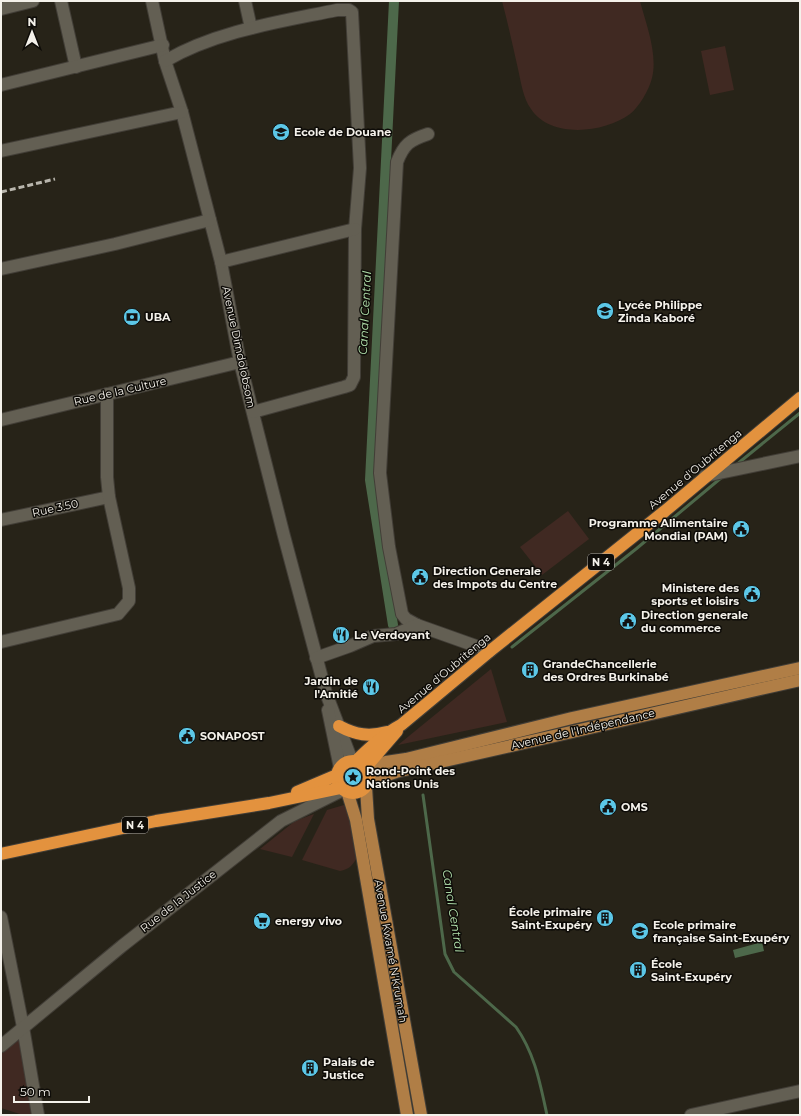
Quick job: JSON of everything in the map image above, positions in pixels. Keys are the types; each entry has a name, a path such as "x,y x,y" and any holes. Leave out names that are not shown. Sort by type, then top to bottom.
{"highway":[{"name":"Avenue d'Oubritenga","path":"360,765 390,731 401,725 490,651 659,516 800,398"},
{"name":"Avenue d'Oubritenga","path":"360,765 391,740 401,725"},
{"path":"339,726 361,735 371,735 390,731"},
{"name":"N 4","path":"269,802 339,771 343,764 360,765"},
{"path":"360,765 370,777 367,786"},
{"path":"339,771 344,790"},
{"name":"N 4","path":"1,854 156,820 344,790 359,792 367,786"}],"main road":[{"name":"Avenue de l'Indépendance","path":"367,786 384,776 396,772 525,742 563,735 644,708 741,681 800,668"},
{"name":"Avenue de l'Indépendance","path":"360,765 406,759 644,708 742,693 800,680"},
{"path":"741,681 742,693"},
{"name":"Avenue Kwamé N'Krumah","path":"367,786 368,819 421,1115"},
{"name":"Avenue Kwamé N'Krumah","path":"344,790 356,820 407,1115"},
{"path":"401,1082 414,1081"}],"street":[{"path":"1,9 33,1"},
{"path":"61,1 76,66"},
{"name":"Avenue Dimdolobsom","path":"152,1 163,45 165,61 182,112 221,262 240,362 316,658 326,693 339,726 360,765"},
{"path":"245,1 251,28"},
{"path":"165,61 184,51 251,28 336,6 352,12 360,168 355,229 355,371 353,381 350,385 253,412"},
{"path":"1,86 163,45"},
{"path":"1,151 182,112"},
{"path":"428,134 414,139 402,148 397,162 380,473 389,547 402,614 406,619 490,651"},
{"path":"1,269 115,244 210,220"},
{"path":"221,262 355,229"},
{"name":"Rue de la Culture","path":"1,420 240,362"},
{"path":"1,642 118,614 124,609 129,601 129,588 109,497 106,461 107,394"},
{"path":"705,476 800,456"},
{"name":"Rue 3.50","path":"1,520 109,497"},
{"path":"316,658 373,636 396,634 418,624"},
{"name":"Avenue Dimdolobsom","path":"326,693 330,726 339,771"},
{"name":"Rue de la Justice","path":"1,1046 281,820 344,790"},
{"path":"1,917 23,1027 38,1115"},
{"path":"691,1115 800,1091"}],"shaded area":[{"path":"502,1 640,1 654,59 652,78 649,88 637,107 630,114 619,120 593,129 564,129 551,125 540,119 528,105 524,95"},
{"path":"725,46 734,90 710,95 701,51"},
{"path":"568,511 589,539 542,575 520,547"},
{"path":"491,669 507,722 398,745"},
{"name":"Rond-Point des Nations Unis","path":"350,770 356,770 360,774 360,780 356,784 350,784 346,780 346,774"},
{"path":"344,805 349,818 356,859 353,864 350,867 340,871 302,860 327,810"},
{"path":"314,814 292,857 260,849 295,821"},
{"path":"762,942 764,951 735,958 733,950"},
{"path":"21,1036 31,1115 23,1115 1,1108 1,1054"}],"waterway":[{"name":"Canal Central","path":"393,625 370,480 394,1"},
{"path":"736,465 800,413"},
{"path":"512,647 636,549 721,478"},
{"name":"Canal Central","path":"423,795 445,954 454,972 516,1027 528,1048 536,1069 547,1115"}],"railway":[{"path":"1,192 55,179"}],"place":[{"name":"Ecole de Douane","path":"281,132"},
{"name":"Lycée Philippe Zinda Kaboré","path":"605,311"},
{"name":"UBA","path":"132,317"},
{"name":"Programme Alimentaire Mondial (PAM)","path":"741,529"},
{"name":"Direction Generale des Impots du Centre","path":"420,577"},
{"name":"Ministere des sports et loisirs","path":"752,594"},
{"name":"Direction generale du commerce","path":"628,621"},
{"name":"Le Verdoyant","path":"341,635"},
{"name":"GrandeChancellerie des Ordres Burkinabé","path":"530,670"},
{"name":"Jardin de l'Amitié","path":"371,687"},
{"name":"SONAPOST","path":"187,736"},
{"name":"Rond-Point des Nations Unis","path":"353,777"},
{"name":"OMS","path":"608,807"},
{"name":"École primaire Saint-Exupéry","path":"605,918"},
{"name":"energy vivo","path":"262,921"},
{"name":"Ecole primaire française Saint-Exupéry","path":"640,931"},
{"name":"École Saint-Exupéry","path":"638,970"},
{"name":"Palais de Justice","path":"310,1068"}]}
